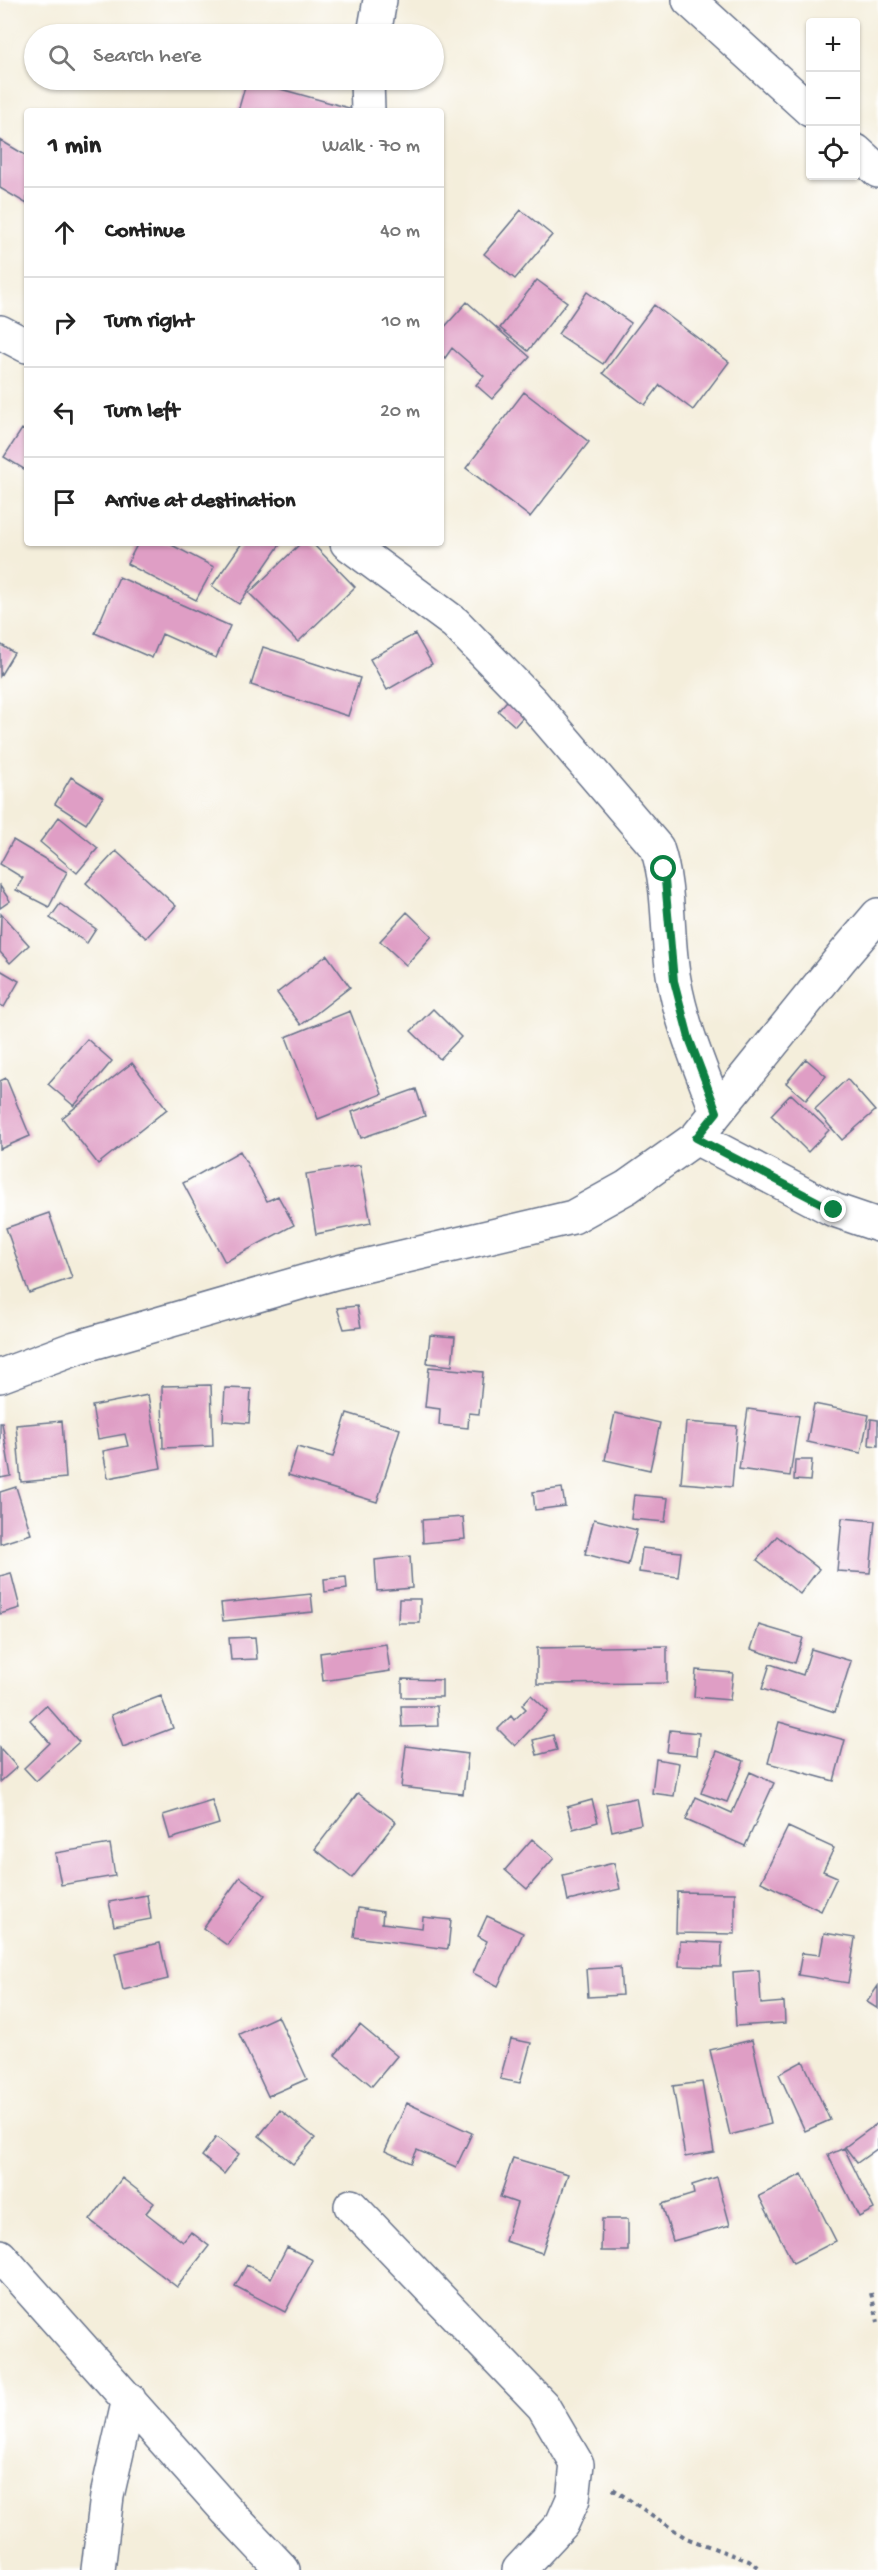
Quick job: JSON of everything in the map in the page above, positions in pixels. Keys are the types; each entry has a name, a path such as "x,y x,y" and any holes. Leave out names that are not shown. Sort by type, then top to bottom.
{"street":[{"path":"376,24 380,0"},
{"path":"689,0 806,106"},
{"path":"367,90 368,108"},
{"path":"860,155 878,171"},
{"path":"0,332 24,344"},
{"path":"351,546 455,624 532,702 657,848 664,869 674,981 689,1038 717,1112"},
{"path":"0,1376 75,1348 334,1273 573,1217 627,1187 696,1138 878,915"},
{"path":"696,1138 834,1210 878,1225"},
{"path":"351,2205 543,2406 576,2464 573,2499 545,2558 519,2570"},
{"path":"0,2256 227,2511 283,2570"},
{"path":"98,2570 107,2496 129,2399"}],"path":[{"path":"871,2293 878,2322"},
{"path":"576,2464 686,2538 749,2561 761,2570"}],"building":[{"path":"244,90 283,90 349,108 239,108"},
{"path":"0,140 24,154 24,202 0,188"},
{"path":"521,210 552,235 515,279 484,254"},
{"path":"537,280 567,302 528,351 500,328"},
{"path":"587,292 631,323 603,364 558,334"},
{"path":"467,302 530,357 492,399 476,385 484,376 452,348 444,357 444,328"},
{"path":"654,305 729,362 693,410 660,385 645,405 603,373"},
{"path":"524,392 589,442 530,517 466,468"},
{"path":"22,429 24,431 24,469 4,457"},
{"path":"136,546 174,546 214,567 196,600 127,564"},
{"path":"240,546 279,546 239,604 212,586"},
{"path":"298,546 315,546 355,587 298,642 249,593"},
{"path":"119,577 230,626 216,658 162,634 152,658 95,633"},
{"path":"415,634 432,664 387,690 370,659"},
{"path":"0,644 14,653 0,676"},
{"path":"263,647 360,678 348,716 251,685"},
{"path":"514,693 531,708 515,726 498,711"},
{"path":"71,777 103,797 86,824 55,804"},
{"path":"59,817 98,848 77,873 40,842"},
{"path":"13,840 67,872 49,907 16,890 23,878 0,864"},
{"path":"116,851 176,906 146,938 86,883"},
{"path":"0,886 10,901 0,908"},
{"path":"60,904 96,929 87,943 50,918"},
{"path":"407,912 432,936 406,965 380,941"},
{"path":"1,914 29,945 10,963 0,952"},
{"path":"327,955 350,987 301,1025 277,993"},
{"path":"0,970 19,981 4,1007 0,1005"},
{"path":"433,1009 461,1037 440,1059 411,1031"},
{"path":"350,1011 382,1094 318,1119 286,1037"},
{"path":"87,1039 112,1061 74,1106 48,1084"},
{"path":"806,1059 826,1076 806,1100 786,1083"},
{"path":"132,1063 167,1109 98,1164 62,1118"},
{"path":"6,1078 30,1136 0,1149 0,1081"},
{"path":"847,1079 875,1111 842,1140 815,1109"},
{"path":"416,1089 425,1116 361,1138 352,1112"},
{"path":"791,1094 829,1130 808,1152 771,1115"},
{"path":"240,1151 267,1201 278,1196 294,1225 225,1262 183,1183"},
{"path":"360,1165 371,1223 316,1234 306,1174"},
{"path":"49,1213 72,1278 29,1293 6,1228"},
{"path":"357,1306 361,1327 344,1329 337,1308"},
{"path":"430,1335 455,1337 452,1366 427,1363"},
{"path":"429,1367 483,1372 479,1414 469,1413 468,1428 439,1425 440,1409 425,1407"},
{"path":"211,1385 213,1446 163,1448 162,1386"},
{"path":"225,1388 251,1389 249,1423 223,1421"},
{"path":"148,1395 161,1468 108,1478 103,1451 128,1446 125,1434 98,1439 92,1406"},
{"path":"814,1404 869,1415 861,1453 807,1442"},
{"path":"748,1409 799,1416 790,1476 739,1469"},
{"path":"347,1413 400,1429 377,1502 288,1475 297,1447 333,1457"},
{"path":"615,1413 660,1423 650,1470 605,1460"},
{"path":"871,1419 878,1420 878,1446 869,1445"},
{"path":"62,1421 66,1478 21,1482 16,1425"},
{"path":"686,1422 737,1426 732,1487 681,1483"},
{"path":"0,1423 2,1423 11,1476 0,1478"},
{"path":"795,1460 812,1460 810,1481 794,1480"},
{"path":"16,1487 31,1534 0,1544 0,1492"},
{"path":"562,1488 565,1506 535,1510 533,1492"},
{"path":"634,1495 668,1498 665,1522 631,1519"},
{"path":"463,1517 465,1539 423,1543 422,1520"},
{"path":"842,1518 875,1521 870,1573 837,1571"},
{"path":"594,1519 637,1530 628,1565 585,1554"},
{"path":"777,1536 819,1569 800,1594 757,1560"},
{"path":"642,1548 681,1552 678,1577 639,1572"},
{"path":"410,1556 412,1588 377,1591 375,1560"},
{"path":"11,1573 20,1608 0,1614 0,1576"},
{"path":"346,1577 347,1589 325,1592 324,1579"},
{"path":"311,1594 313,1612 223,1621 221,1603"},
{"path":"399,1599 420,1599 420,1623 398,1623"},
{"path":"759,1625 803,1638 795,1663 751,1649"},
{"path":"255,1637 257,1659 231,1660 229,1638"},
{"path":"386,1644 390,1671 323,1681 320,1653"},
{"path":"667,1646 667,1683 537,1684 537,1648"},
{"path":"811,1649 851,1661 835,1712 762,1689 770,1664 803,1675"},
{"path":"696,1670 733,1673 730,1700 694,1697"},
{"path":"402,1679 442,1680 442,1697 402,1697"},
{"path":"531,1695 548,1711 515,1746 498,1729 511,1716 514,1720 526,1709 522,1705"},
{"path":"161,1696 173,1728 123,1747 111,1715"},
{"path":"46,1705 79,1742 36,1781 24,1768 50,1743 30,1720"},
{"path":"401,1706 437,1706 438,1726 402,1727"},
{"path":"779,1722 845,1740 834,1781 768,1763"},
{"path":"670,1730 699,1733 697,1755 667,1752"},
{"path":"553,1735 557,1750 537,1755 533,1740"},
{"path":"406,1746 468,1754 463,1794 401,1787"},
{"path":"0,1748 17,1767 0,1782"},
{"path":"717,1751 744,1761 727,1802 701,1793"},
{"path":"656,1759 679,1763 674,1796 652,1793"},
{"path":"750,1772 774,1783 745,1846 686,1820 696,1797 732,1813"},
{"path":"358,1793 396,1822 352,1878 315,1849"},
{"path":"636,1798 641,1824 612,1831 606,1804"},
{"path":"212,1800 219,1824 170,1839 163,1815"},
{"path":"592,1800 598,1822 573,1829 567,1807"},
{"path":"788,1827 834,1848 823,1871 837,1877 821,1911 761,1882"},
{"path":"532,1839 554,1858 527,1889 505,1870"},
{"path":"110,1844 115,1876 61,1885 55,1853"},
{"path":"614,1863 620,1889 568,1901 563,1875"},
{"path":"240,1877 265,1895 227,1945 203,1928"},
{"path":"677,1892 735,1893 735,1934 676,1933"},
{"path":"147,1895 151,1919 114,1926 109,1902"},
{"path":"358,1908 383,1912 382,1923 422,1928 423,1917 451,1920 448,1949 354,1937"},
{"path":"487,1916 523,1933 498,1986 473,1973 487,1941 478,1936"},
{"path":"824,1933 855,1938 848,1983 798,1975 802,1953 820,1955"},
{"path":"680,1941 722,1943 721,1967 679,1966"},
{"path":"160,1943 168,1979 123,1990 115,1953"},
{"path":"620,1967 622,1995 588,1997 586,1969"},
{"path":"759,1970 761,2004 784,2002 785,2023 736,2026 733,1972"},
{"path":"878,1986 878,2009 867,2002"},
{"path":"278,2016 307,2079 268,2096 239,2034"},
{"path":"360,2025 397,2056 372,2086 335,2055"},
{"path":"511,2039 531,2043 520,2083 500,2079"},
{"path":"752,2040 771,2124 730,2135 710,2050"},
{"path":"803,2061 830,2120 805,2131 779,2074"},
{"path":"702,2082 714,2152 685,2157 673,2086"},
{"path":"407,2103 472,2133 456,2167 417,2150 411,2163 385,2151"},
{"path":"280,2110 315,2138 293,2164 259,2136"},
{"path":"878,2123 878,2148 857,2163 845,2147"},
{"path":"216,2137 239,2154 224,2174 202,2156"},
{"path":"844,2148 874,2209 859,2217 828,2155"},
{"path":"513,2158 568,2174 542,2253 505,2241 517,2203 500,2197"},
{"path":"802,2174 836,2241 793,2263 759,2196"},
{"path":"717,2177 730,2225 673,2241 662,2204 694,2194 692,2185"},
{"path":"122,2178 154,2203 146,2213 183,2242 191,2232 209,2246 177,2287 90,2220"},
{"path":"602,2219 628,2219 628,2251 601,2251"},
{"path":"287,2247 313,2260 285,2312 235,2286 247,2265 271,2278"}],"route":[{"path":"664,869 674,981 689,1038 717,1112 696,1138 834,1210"}]}
